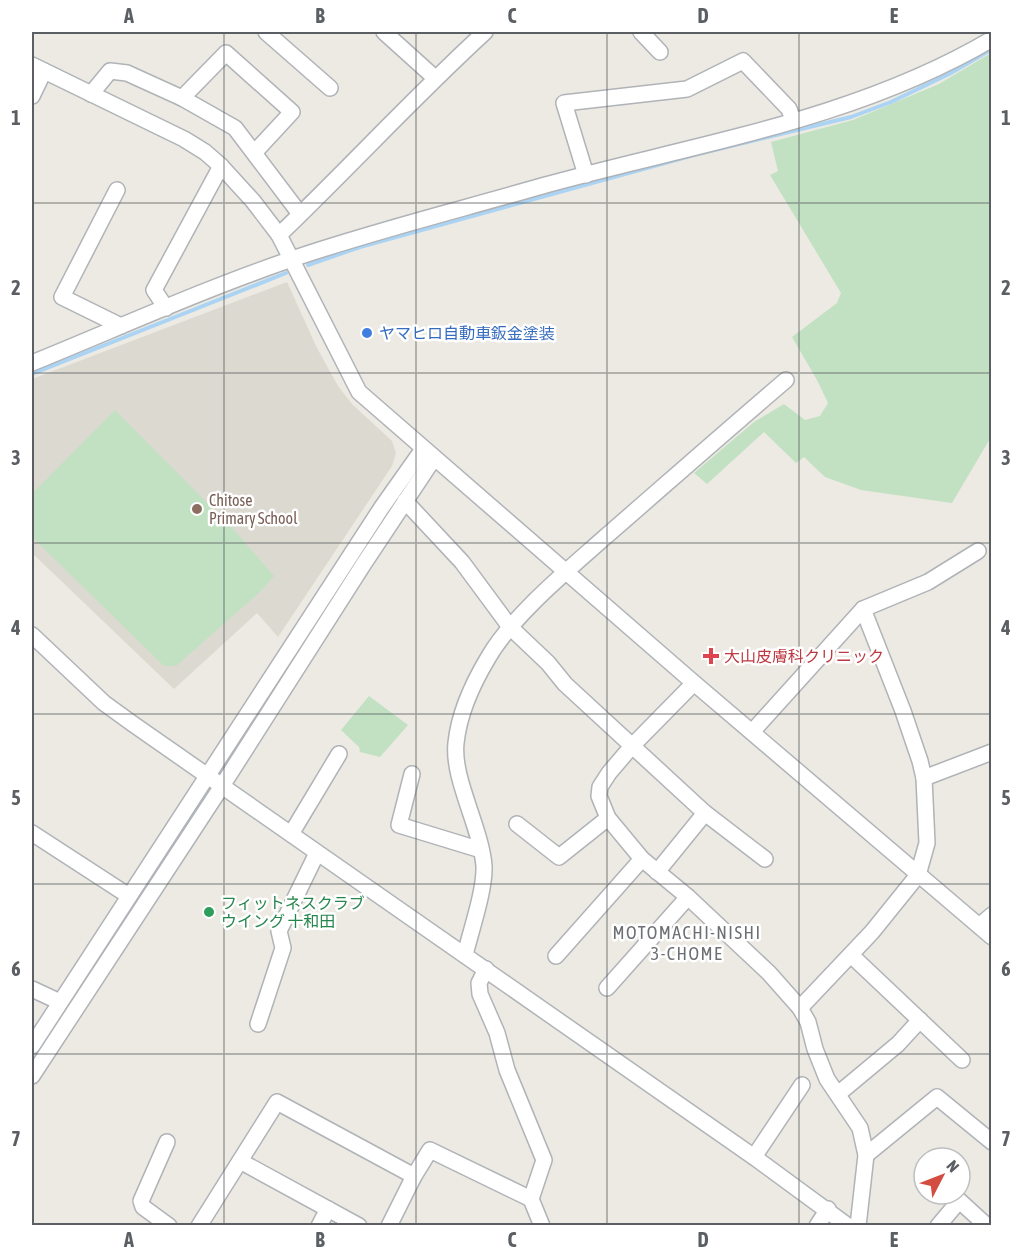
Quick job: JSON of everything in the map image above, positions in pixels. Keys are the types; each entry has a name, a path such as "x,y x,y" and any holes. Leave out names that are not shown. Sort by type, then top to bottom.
{"street":[{"path":"266,32 330,88"},
{"path":"384,32 435,78"},
{"path":"279,235 435,78 485,32"},
{"path":"640,32 660,52"},
{"path":"32,363 292,259 586,175 839,108 939,67 992,39"},
{"path":"182,98 226,53 292,112 255,152"},
{"path":"586,175 564,103 687,89 743,61 789,109 793,120"},
{"path":"32,96 38,68 184,140 205,152 221,166 253,201 279,235 360,392 694,683 992,938"},
{"path":"91,94 110,71 127,73 182,98 235,128 300,214"},
{"path":"166,308 154,290 221,166"},
{"path":"117,190 62,297 122,326"},
{"path":"465,955 484,867 456,761 456,740 465,706 488,657 510,627 566,571 786,380"},
{"path":"32,1076 405,501 429,454"},
{"path":"32,1046 382,507 429,454"},
{"path":"405,501 462,562 510,627 548,663 565,684 705,813 765,859"},
{"path":"752,732 863,609 928,582 978,551"},
{"path":"800,1008 872,932 918,875 927,843 924,778 903,711 863,609"},
{"path":"32,635 105,703 828,1209 848,1226"},
{"path":"694,683 632,746 609,773 600,787 599,796 608,818 642,859 688,897 769,973 800,1008 808,1022 815,1050 827,1079 860,1128 866,1155 858,1226"},
{"path":"924,778 992,752"},
{"path":"291,834 339,754"},
{"path":"411,774 399,825 481,850"},
{"path":"657,872 705,813"},
{"path":"517,824 559,856 608,818"},
{"path":"32,833 129,896"},
{"path":"258,1024 283,948 279,931 317,853"},
{"path":"556,956 642,859"},
{"path":"607,988 688,897"},
{"path":"979,926 992,915"},
{"path":"851,955 962,1060"},
{"path":"486,969 479,983 480,994 497,1033 507,1070 543,1160 531,1199 542,1226"},
{"path":"32,989 60,1002"},
{"path":"838,1094 898,1044 920,1020"},
{"path":"754,1157 802,1084"},
{"path":"866,1155 937,1097 992,1142"},
{"path":"199,1226 277,1102 414,1176"},
{"path":"166,1142 141,1201 143,1207 169,1226"},
{"path":"389,1226 430,1150 531,1199"},
{"path":"240,1161 359,1226"},
{"path":"938,1226 950,1206"},
{"path":"965,1206 987,1226"},
{"path":"319,1226 328,1209"},
{"path":"817,1226 828,1209"}],"shaded area":[{"name":"Chitose Primary School","path":"287,282 317,348 338,386 352,404 392,441 396,453 392,466 278,637 257,613 174,689 32,553 32,379"}],"green space":[{"path":"991,53 991,437 952,503 861,490 825,477 804,457 796,463 764,432 707,484 694,473 754,422 784,404 805,420 820,416 828,403 792,337 837,303 841,293 770,175 778,171 771,142 853,120 939,84"},
{"path":"115,410 234,530 274,576 260,592 176,666 164,666 32,537 32,494"},
{"path":"369,696 408,725 380,757 360,752 359,747 341,730"}],"waterway":[{"path":"308,265 360,247 694,155 851,117 891,102 951,73 992,49"},
{"path":"32,374 286,273"}],"place":[{"name":"ヤマヒロ自動車鈑金塗装","path":"367,333"},
{"name":"Chitose Primary School","path":"197,509"},
{"name":"大山皮膚科クリニック","path":"711,656"},
{"name":"フィットネスクラブ ウイング 十和田","path":"209,912"}],"district":[{"name":"MOTOMACHI-NISHI 3-CHOME","path":"687,942"}]}
